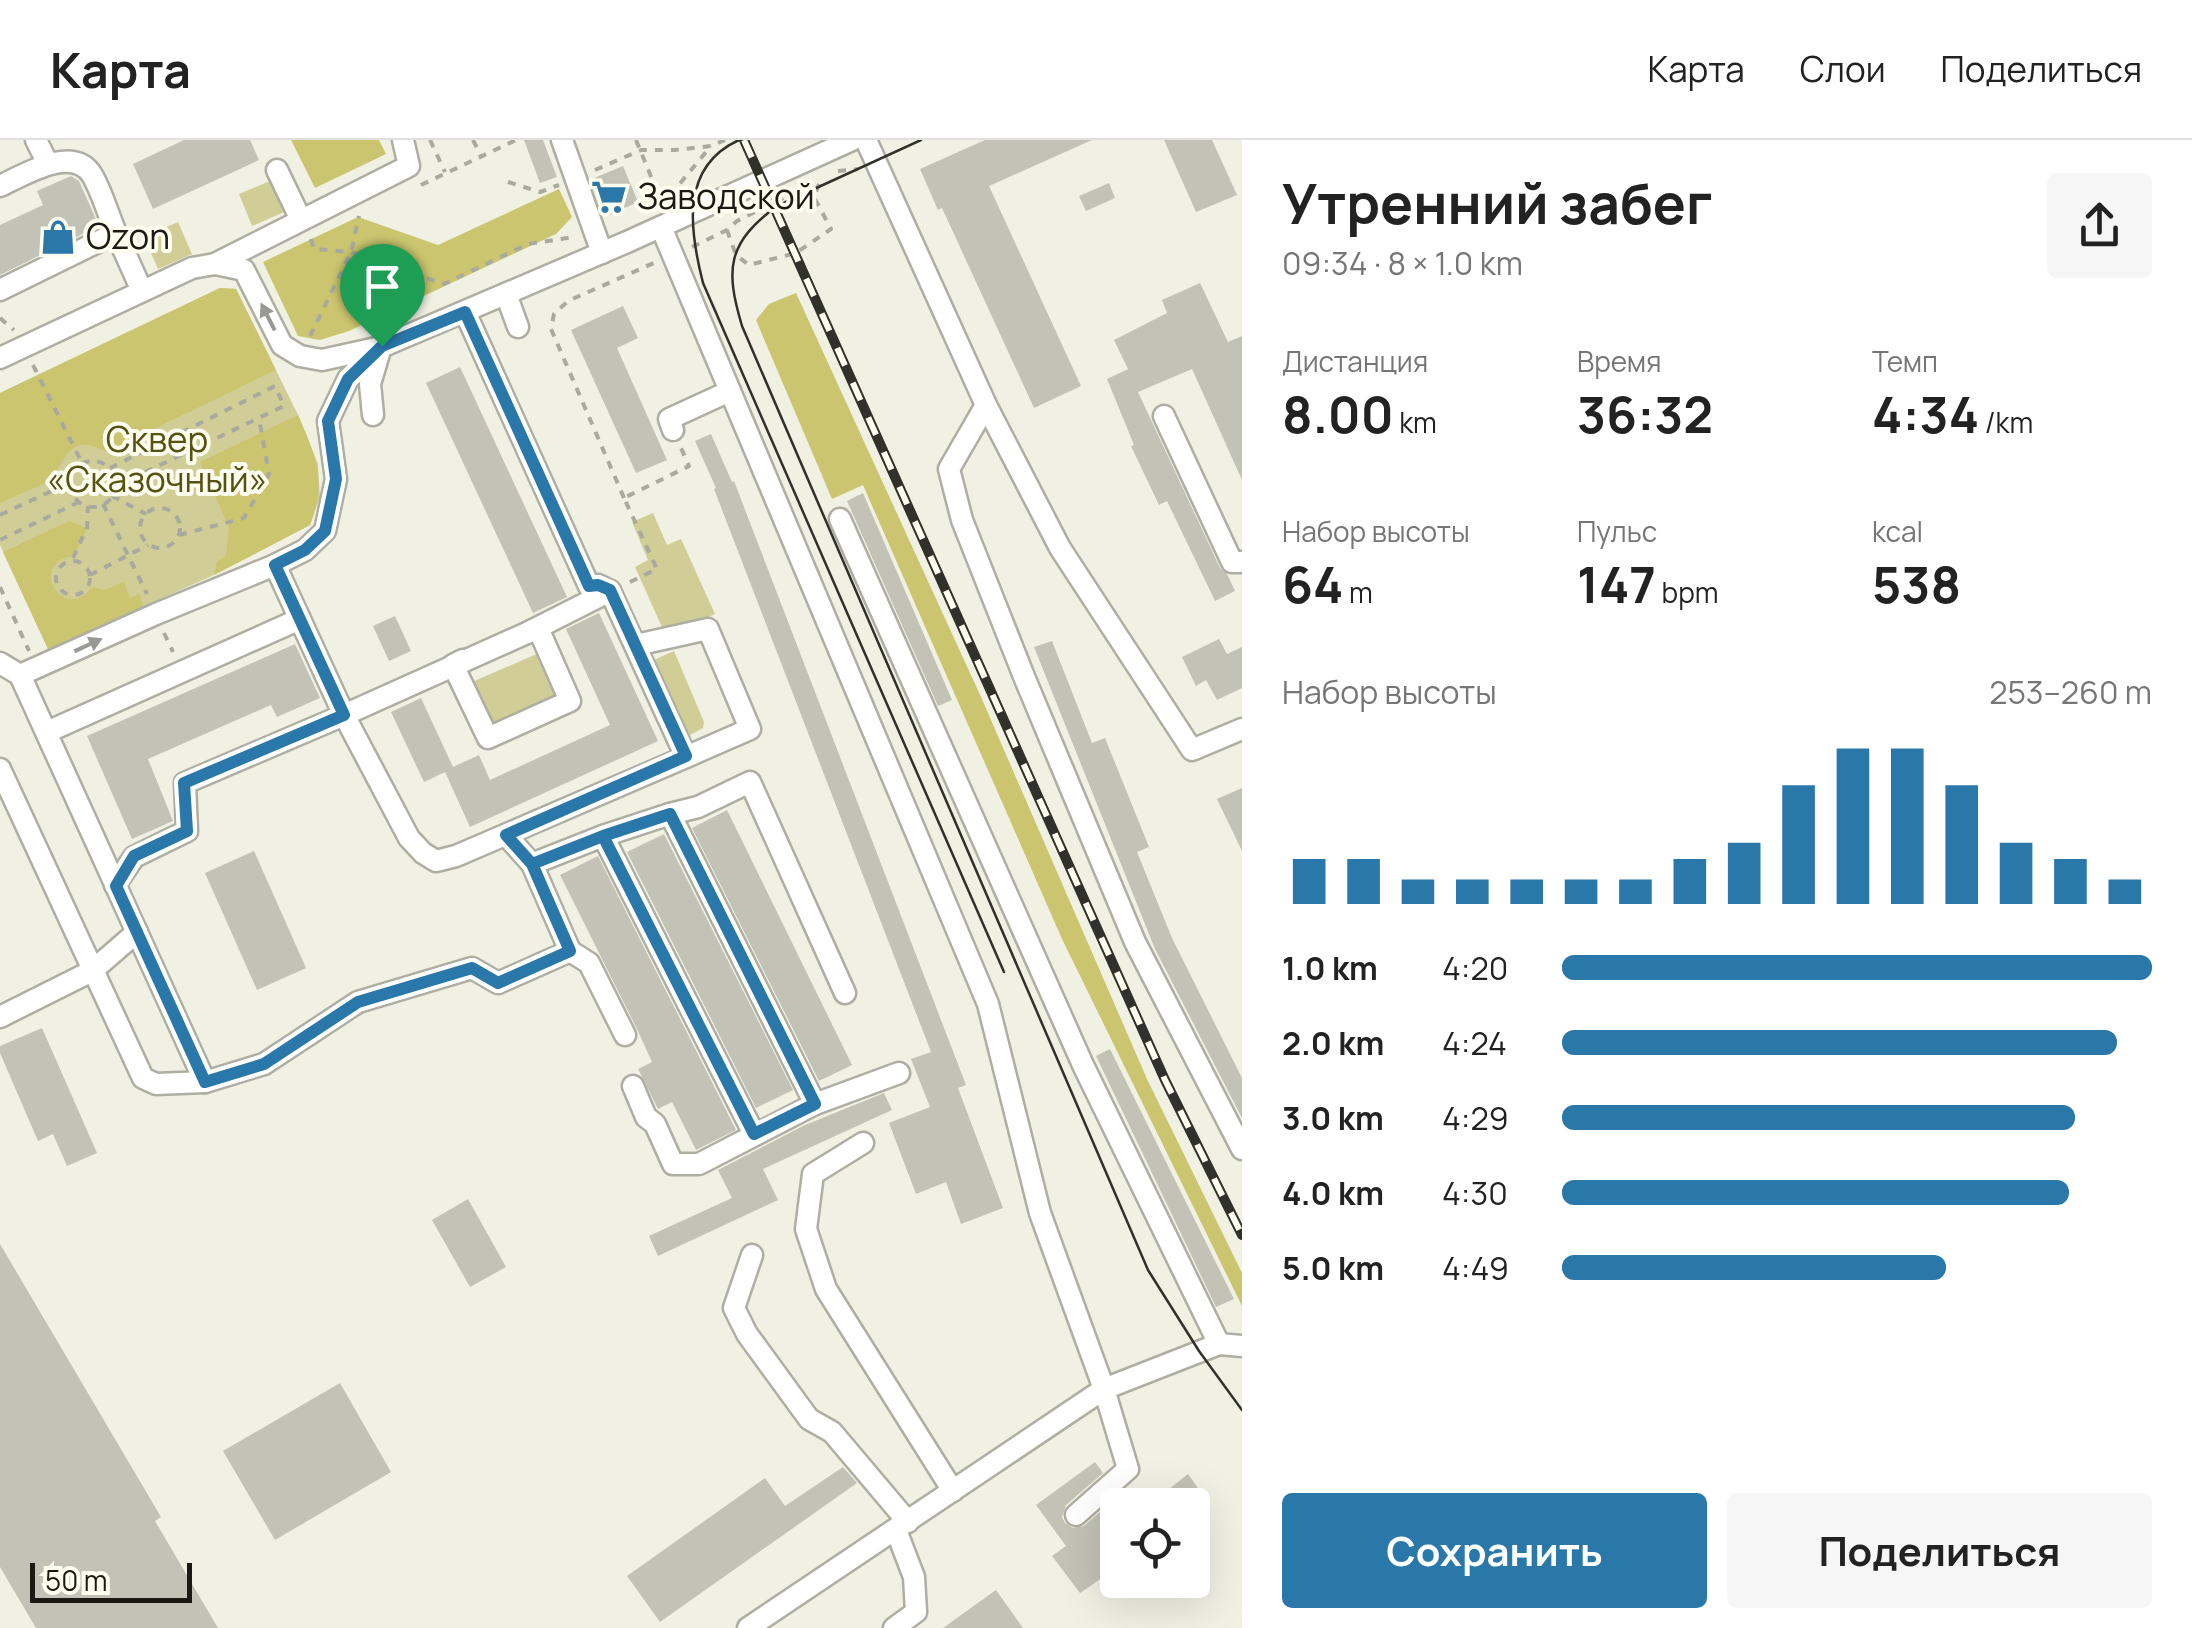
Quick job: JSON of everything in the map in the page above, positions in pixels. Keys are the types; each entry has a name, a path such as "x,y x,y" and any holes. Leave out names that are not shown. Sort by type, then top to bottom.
{"street":[{"path":"36,140 48,164"},
{"path":"0,358 192,268 216,264 409,166 403,140"},
{"path":"562,140 598,243"},
{"path":"216,264 244,270 282,344 300,356 322,360 382,346 465,312 598,243 660,226 852,140"},
{"path":"866,140 986,406 1060,548 1192,750 1242,729"},
{"path":"0,186 48,164 83,164 91,174 142,291"},
{"path":"278,170 301,220"},
{"path":"348,197 365,212"},
{"path":"660,226 988,1004 1040,1213 1104,1389 1128,1469 1076,1515"},
{"path":"0,290 116,233"},
{"path":"506,294 518,327"},
{"path":"465,312 569,532 589,586 610,590 686,756"},
{"path":"373,415 370,384 382,346"},
{"path":"0,663 29,672 305,550 325,531 336,479 328,421 348,379 382,346"},
{"path":"673,430 669,418 730,391"},
{"path":"986,406 949,469 962,520 1135,942 1242,1148"},
{"path":"1164,416 1232,562 1242,562"},
{"path":"840,519 1083,1065 1218,1344"},
{"path":"275,565 344,715 409,838 436,861 506,835 750,729 708,629 636,645"},
{"path":"116,886 134,856 187,831 184,783 538,628 610,590"},
{"path":"47,732 300,618"},
{"path":"453,665 488,738 570,701 538,628"},
{"path":"29,672 47,732 205,1082"},
{"path":"0,769 144,1078 156,1084 205,1082 264,1064 358,1002 472,968 498,983 570,951"},
{"path":"532,864 603,836 698,807 750,782 845,993"},
{"path":"670,814 815,1104"},
{"path":"506,835 532,864 570,951 589,963 625,1035"},
{"path":"603,836 754,1134"},
{"path":"0,1017 92,971 137,932"},
{"path":"633,1086 673,1164 699,1164 815,1104 899,1073"},
{"path":"863,1143 813,1174 806,1229 826,1289 953,1491"},
{"path":"752,1255 734,1308 747,1334 810,1419 832,1432 902,1526 914,1577 916,1612 894,1628"},
{"path":"748,1628 1104,1389 1218,1344 1242,1346"}],"path":[{"path":"430,140 446,173"},
{"path":"473,140 480,156"},
{"path":"413,188 516,140"},
{"path":"636,140 660,202"},
{"path":"675,150 681,140"},
{"path":"508,182 540,192 641,150 711,146 725,140"},
{"path":"647,209 677,187 711,146"},
{"path":"839,170 861,169 882,175"},
{"path":"694,246 821,179 814,198 831,229 796,254 749,265 736,255 727,230"},
{"path":"300,356 350,252 358,218 365,212"},
{"path":"301,220 314,249 350,252 444,284 528,244 598,243"},
{"path":"610,590 657,569 552,329 554,314 568,302 638,270"},
{"path":"0,318 18,333"},
{"path":"30,361 82,464"},
{"path":"110,468 275,386 284,406 116,486"},
{"path":"179,535 244,518 269,474 260,417"},
{"path":"624,498 689,466 673,430"},
{"path":"93,460 110,468 116,486 104,504 88,506 71,490 74,472 82,464 93,460"},
{"path":"0,514 70,483"},
{"path":"112,496 146,514"},
{"path":"0,540 80,502"},
{"path":"104,504 150,600"},
{"path":"72,560 85,565 90,575 84,591 73,595 62,591 55,575 61,565 72,560 87,528 88,506"},
{"path":"162,508 177,518 179,535 174,543 157,548 142,538 141,521 146,514 162,508"},
{"path":"90,575 149,545"},
{"path":"0,587 29,672"},
{"path":"160,624 182,672"}],"green space":[{"path":"270,181 284,212 252,226 239,194"},
{"path":"178,222 192,254 158,269 144,237"},
{"name":"Сквер «Сказочный»","path":"220,288 236,289 318,464 320,497 310,525 214,575 48,649 0,545 0,393"},
{"path":"653,513 667,545 681,539 715,614 666,636 635,567 648,560 632,522"},
{"path":"674,651 704,722 703,728 690,735 683,731 654,660"},
{"path":"539,653 557,695 491,724 472,682"}],"shaded area":[{"path":"291,140 379,140 386,154 315,188"},
{"path":"559,189 572,217 556,234 349,331 320,340 298,336 263,262 358,217 438,245"},
{"path":"220,288 236,289 276,370 106,452 77,446 66,455 52,480 0,503 0,393"},
{"path":"796,293 981,697 1147,1079 1242,1273 1242,1306 1062,939 863,485 832,499 756,320 769,304"},
{"path":"298,415 317,469 318,495 310,525 214,575 217,562 226,556 229,527 200,462"},
{"path":"69,521 87,528 74,556 60,561 53,569 51,578 61,595 81,597 92,587 104,590 124,582 130,598 139,594 144,607 48,649 3,552"}],"building":[{"path":"184,140 250,140 259,160 153,209 133,164"},
{"path":"524,140 543,140 557,177 540,183"},
{"path":"985,140 1092,140 989,186 1081,386 1034,408 942,208 938,210 920,169"},
{"path":"1164,140 1212,140 1237,195 1196,212"},
{"path":"623,166 638,202 607,216 592,179"},
{"path":"71,176 79,181 99,226 0,275 0,225 43,205 37,191"},
{"path":"1109,183 1115,198 1086,211 1079,196"},
{"path":"1200,283 1228,342 1242,336 1242,480 1192,369 1138,392 1220,568 1235,591 1215,601 1167,501 1159,505 1131,446 1134,445 1107,379 1128,369 1114,340 1167,313 1162,300"},
{"path":"623,306 638,338 617,348 667,460 636,473 571,330"},
{"path":"460,367 567,597 533,613 426,383"},
{"path":"711,434 734,481 966,1085 958,1088 1003,1208 961,1224 946,1182 916,1194 889,1123 930,1107 911,1059 931,1052 695,441"},
{"path":"863,493 952,700 938,706 847,501"},
{"path":"599,613 658,741 470,827 445,772 424,782 391,712 421,698 453,767 479,755 490,780 610,725 566,629"},
{"path":"395,616 411,651 389,661 373,626"},
{"path":"1219,639 1227,654 1242,647 1242,688 1217,700 1206,680 1196,686 1182,657"},
{"path":"1052,641 1092,743 1105,738 1149,847 1137,852 1172,938 1242,1078 1242,1118 1155,949 1034,647"},
{"path":"295,644 320,698 277,717 271,705 148,759 173,821 132,839 87,736"},
{"path":"1242,788 1242,851 1217,799"},
{"path":"727,810 852,1065 819,1081 692,828"},
{"path":"664,834 793,1090 756,1108 627,852"},
{"path":"254,851 306,968 257,990 205,873"},
{"path":"598,856 736,1130 696,1150 672,1102 658,1109 638,1069 652,1062 560,875"},
{"path":"42,1028 97,1153 67,1166 53,1134 38,1141 0,1053 0,1046"},
{"path":"1110,1049 1234,1299 1216,1307 1096,1056"},
{"path":"884,1093 892,1110 763,1169 778,1200 658,1256 649,1236 732,1198 718,1170 805,1125"},
{"path":"468,1199 506,1267 470,1287 432,1220"},
{"path":"0,1244 161,1517 155,1521 218,1628 36,1628 0,1567"},
{"path":"340,1383 391,1472 275,1540 223,1451"},
{"path":"1095,1462 1103,1473 1066,1505 1062,1517 1073,1528 1084,1526 1100,1512 1100,1579 1080,1593 1052,1556 1066,1546 1036,1505"},
{"path":"843,1467 857,1483 660,1622 627,1576 765,1478 785,1506"},
{"path":"1188,1474 1198,1488 1170,1488"},
{"path":"996,1590 1023,1628 943,1628"}],"tram line":[{"path":"739,140 706,167 698,184 693,222 703,283 1004,972"},
{"path":"921,140 777,206 760,219 739,245 734,259 733,288 742,326 1148,1270 1242,1410"}],"railway":[{"path":"744,140 1165,1080 1242,1235"}],"place":[{"name":"Заводской","path":"609,197"},
{"name":"Ozon","path":"58,237"}],"route":[{"path":"382,346 348,379 328,421 336,479 325,531 305,550 275,565 344,715 184,783 187,831 134,856 116,886 205,1082 264,1064 358,1002 472,968 498,983 570,951 532,864 603,836 670,814 815,1104 754,1134 603,836 532,864 506,835 686,756 610,590 589,586 465,312 382,346"}]}
